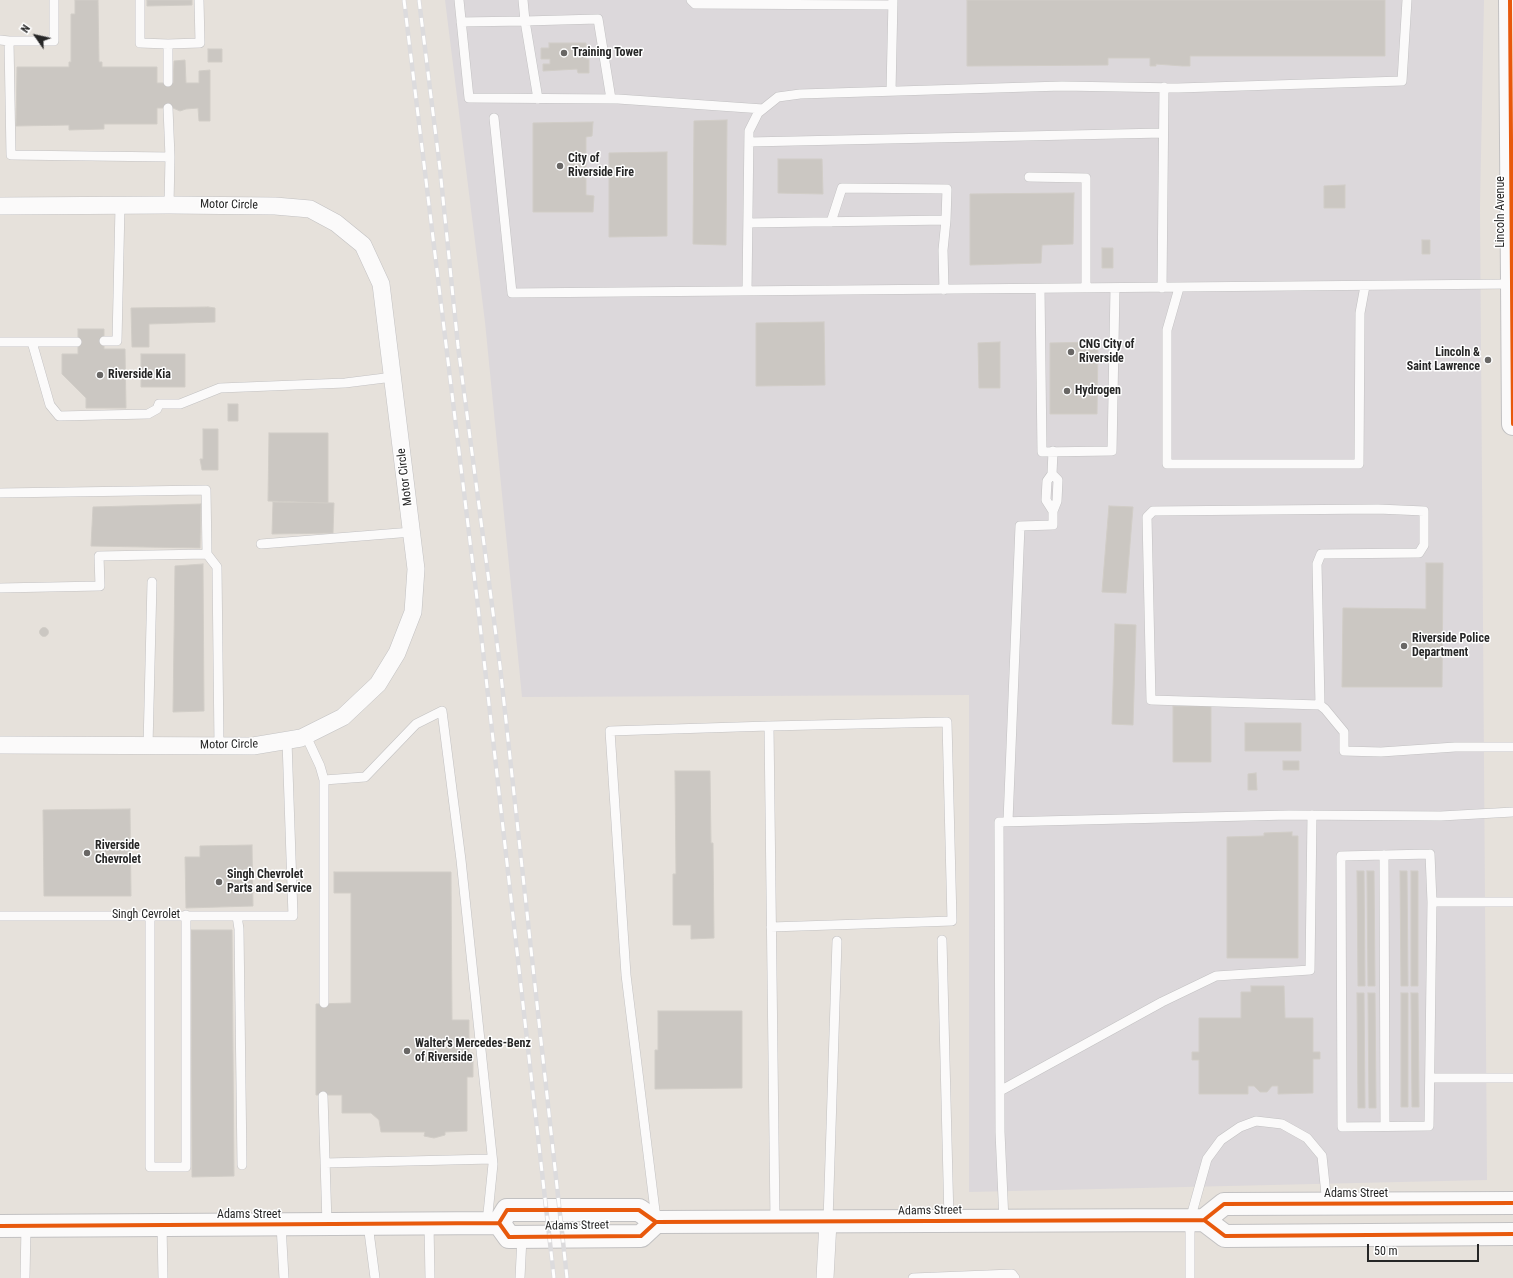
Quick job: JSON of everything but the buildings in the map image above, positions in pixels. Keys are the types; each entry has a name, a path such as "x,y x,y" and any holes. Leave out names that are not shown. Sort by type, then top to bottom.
{"main road":[{"name":"Lincoln Avenue","path":"1510,0 1513,424"},
{"name":"Adams Street","path":"0,1226 493,1223 507,1210 560,1209 639,1210 656,1222 1197,1220 1224,1204 1513,1203"},
{"path":"1197,1220 1225,1236 1513,1234"},
{"name":"Adams Street","path":"493,1223 509,1237 522,1237 641,1236 656,1222"}],"street":[{"name":"Motor Circle","path":"0,206 120,206 169,204 275,206 310,209 336,222 363,244 382,284 416,569 413,612 397,653 378,684 343,717 306,736 287,741 253,746 0,745"},
{"path":"825,1278 828,1222"}],"lane":[{"path":"54,0 54,41 4,41 11,155 170,157"},
{"path":"140,0 140,43 168,44 200,43 199,0"},
{"path":"459,0 469,98 611,99 763,109"},
{"path":"523,0 538,99"},
{"path":"691,0 695,4 893,2 891,92"},
{"path":"747,291 749,131 758,113 778,97 800,94 1062,86 1164,87 1402,81 1407,0"},
{"path":"461,22 598,19 611,99"},
{"path":"168,44 168,82"},
{"path":"1162,288 1164,87"},
{"path":"168,108 170,157 169,204"},
{"path":"494,118 512,293 1512,284"},
{"path":"749,142 1163,133"},
{"path":"1030,177 1086,178 1086,288"},
{"path":"831,222 842,188 947,189 943,250 944,290"},
{"path":"104,341 117,341 120,206"},
{"path":"748,223 946,220"},
{"path":"1179,288 1167,330 1167,464 1359,464 1360,313 1365,286"},
{"path":"1040,289 1042,452 1112,451 1115,288"},
{"path":"0,342 78,342"},
{"path":"32,342 50,405 59,416 148,414 157,409 159,404 180,404 220,388 346,383 393,378"},
{"path":"1008,821 1020,526 1053,525 1053,511 1057,501 1058,480 1052,474 1053,451"},
{"path":"0,493 206,490 207,554 217,566 219,746"},
{"path":"1320,705 1317,564 1321,554 1419,553 1424,545 1424,511 1378,509 1153,511 1147,517 1151,700 1320,705 1344,732 1344,751 1380,752 1455,747 1513,747"},
{"path":"261,544 412,532"},
{"path":"0,588 100,586 99,556 207,554"},
{"path":"148,746 152,582"},
{"path":"324,780 365,777 416,724 442,711 461,860 492,1159 493,1223"},
{"path":"656,1222 626,975 610,731 947,722 952,921 771,928"},
{"path":"769,726 775,1222"},
{"path":"306,736 320,766 324,780 324,1003"},
{"name":"Singh Cevrolet","path":"0,916 293,916 287,741"},
{"path":"1004,1220 1000,1091 999,822 1312,815 1441,816 1513,812"},
{"path":"1000,1091 1162,1002 1216,976 1310,970 1312,815"},
{"path":"1430,854 1432,902 1429,1126 1342,1127 1341,856 1430,854"},
{"path":"1384,855 1385,1126"},
{"path":"1432,902 1513,902"},
{"path":"150,915 150,1167 186,1167 186,915"},
{"path":"237,916 239,929 242,1165"},
{"path":"942,940 949,1220"},
{"path":"828,1222 837,941"},
{"path":"1430,1078 1513,1078"},
{"path":"323,1096 327,1224"},
{"path":"1190,1278 1197,1220 1208,1159 1221,1140 1240,1127 1256,1121 1282,1124 1307,1138 1322,1156 1327,1204"},
{"path":"325,1163 492,1159"},
{"path":"368,1224 375,1278"},
{"path":"429,1224 430,1278"},
{"path":"162,1225 163,1278"},
{"path":"281,1225 284,1278"},
{"path":"25,1278 26,1226"},
{"path":"520,1278 522,1237"},
{"path":"913,1278 1012,1274 1015,1278"}],"shaded area":[{"path":"445,0 1484,0 1480,207 1487,1180 969,1192 969,695 522,697 485,322"}],"railway":[{"path":"404,0 478,607 554,1278"},
{"path":"419,0 440,169 458,346 500,666 567,1278"}],"cycle path":[{"path":"1510,0 1513,424"},
{"path":"1204,1220 1224,1204 1513,1203"},
{"path":"499,1223 507,1210 639,1210 656,1222 1204,1220 1225,1236 1513,1234"},
{"path":"499,1223 509,1237 641,1236 656,1222"},
{"path":"0,1226 499,1223"}],"place":[{"name":"Training Tower","path":"564,53"},
{"name":"City of Riverside Fire","path":"560,166"},
{"name":"CNG City of Riverside","path":"1071,352"},
{"name":"Lincoln & Saint Lawrence","path":"1488,360"},
{"name":"Riverside Kia","path":"100,375"},
{"name":"Hydrogen","path":"1067,391"},
{"name":"Riverside Police Department","path":"1404,646"},
{"name":"Riverside Chevrolet","path":"87,853"},
{"name":"Singh Chevrolet Parts and Service","path":"219,882"},
{"name":"Walter's Mercedes-Benz of Riverside","path":"407,1051"}]}
